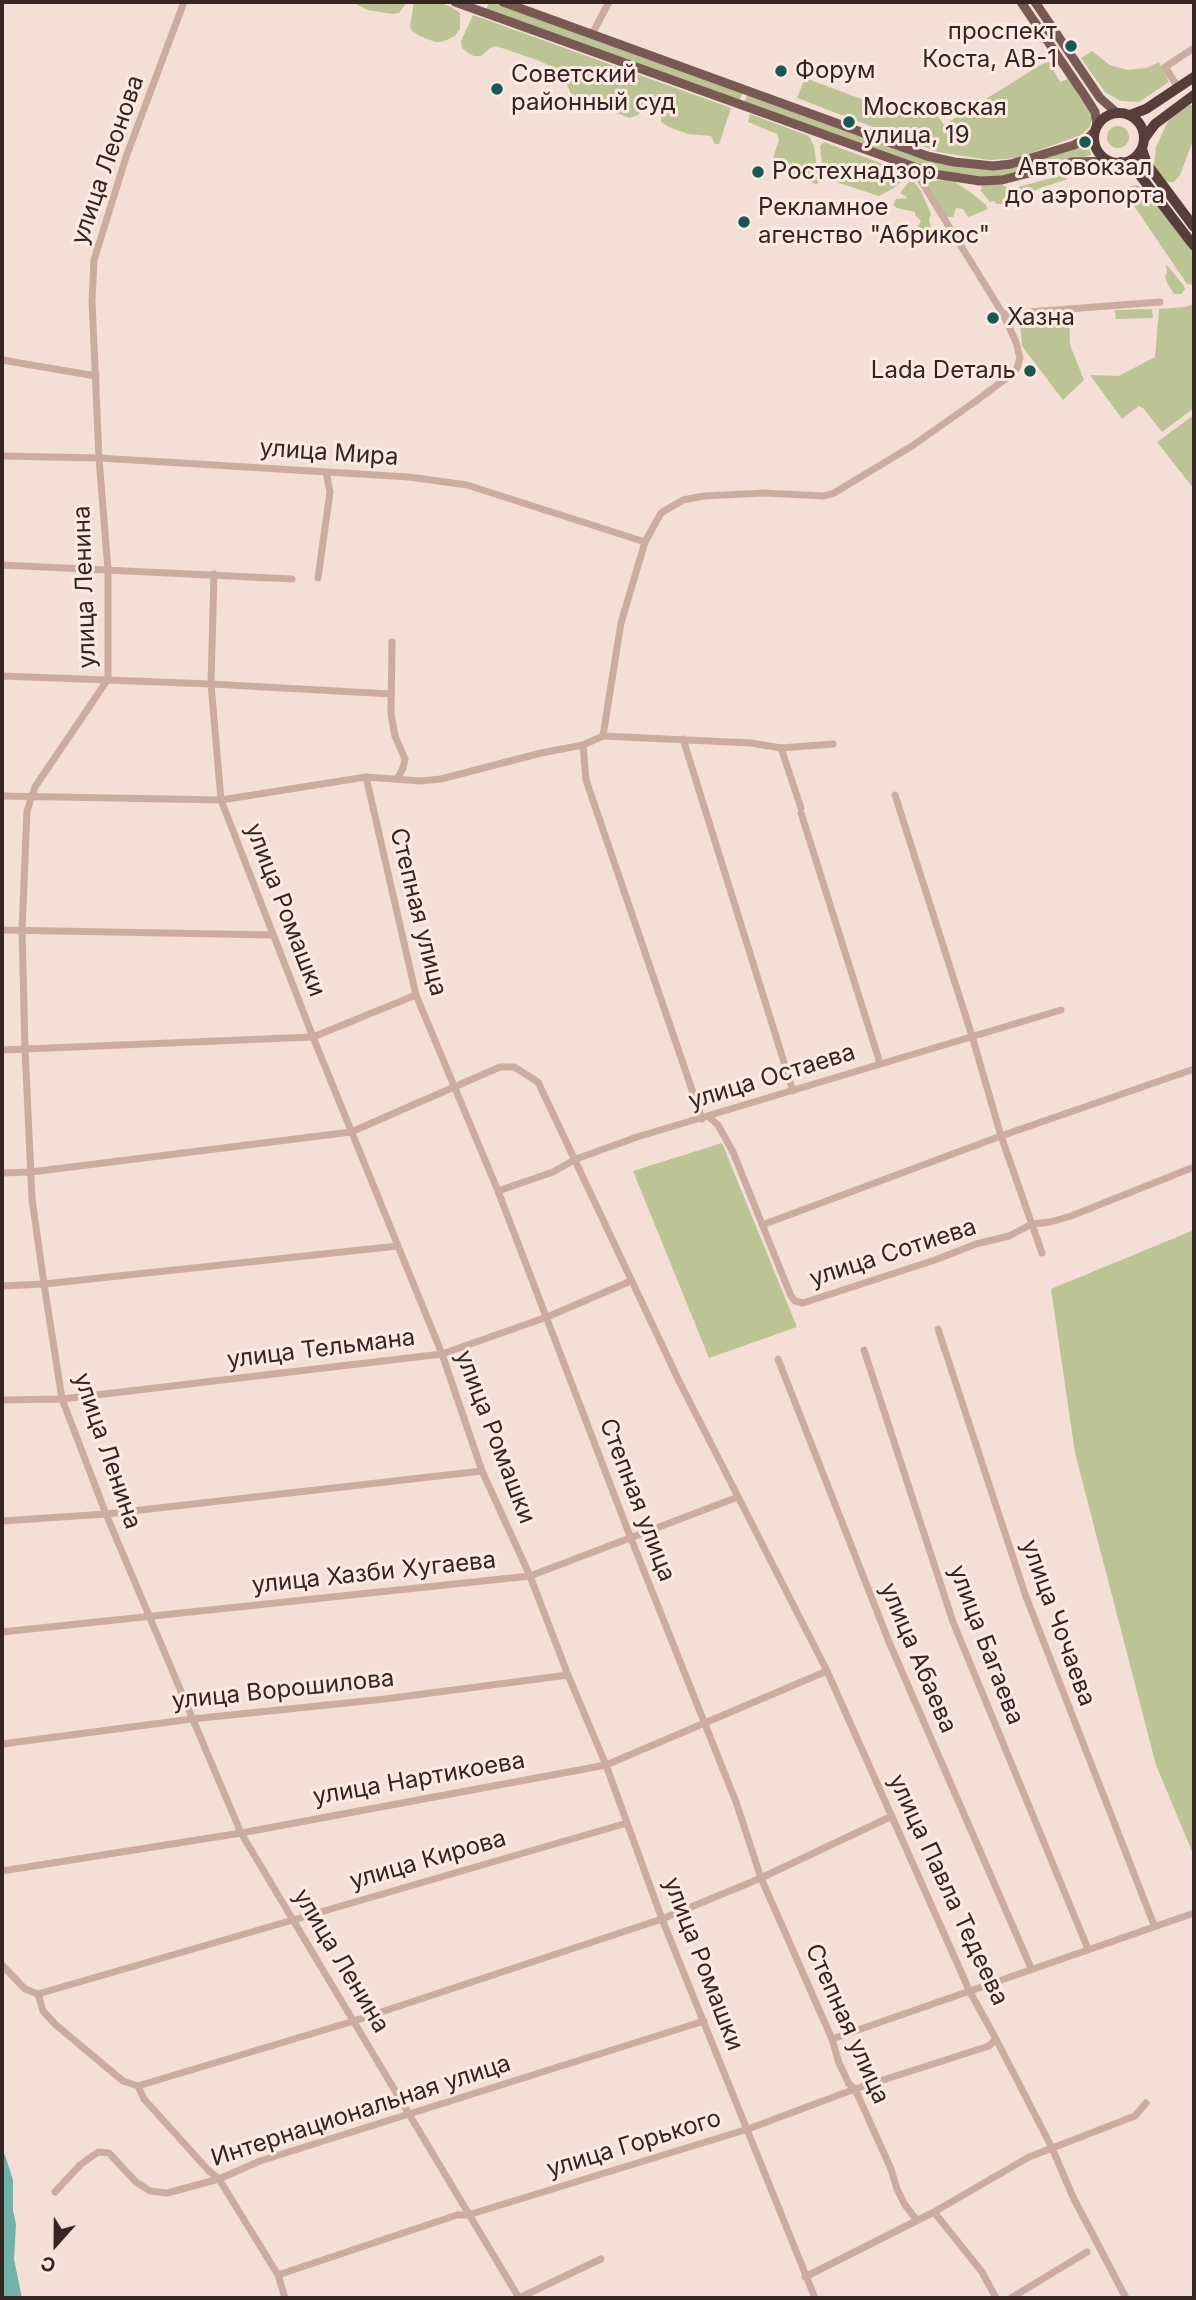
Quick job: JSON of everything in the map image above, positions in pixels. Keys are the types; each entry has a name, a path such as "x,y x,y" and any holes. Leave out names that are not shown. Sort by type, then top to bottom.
{"highway":[{"path":"1194,77 1146,109 1130,115 1117,113 1106,116 1096,128 1094,137 1098,151 1139,174 1194,246"},
{"path":"1116,162 1133,158 1155,124 1194,95"},
{"path":"1130,115 1140,123 1147,164 1194,227"}],"main road":[{"path":"455,2 941,176 980,181 1016,178 1072,162 1116,162"},
{"path":"503,2 928,156 993,166 1011,164 1074,145 1089,137 1096,128 1095,113 1085,96 1021,2"},
{"path":"1035,2 1101,98 1117,113"}],"street":[{"name":"улица Леонова","path":"99,458 92,301 94,260 126,158 184,2"},
{"path":"592,34 609,2"},
{"path":"1179,89 1165,67 1194,48"},
{"path":"603,736 621,623 645,542 666,509 682,500 704,496 764,493 824,496 844,488 912,446 1012,374 1020,358 1003,314 913,168"},
{"path":"1003,314 1160,302"},
{"path":"2,360 96,378"},
{"name":"улица Мира","path":"2,457 99,458 409,477 467,485 645,542"},
{"name":"улица Ленина","path":"99,458 108,570 108,679 40,778 30,797 27,811 22,930 32,1199 62,1399 106,1514 241,1833 519,2298"},
{"path":"318,578 330,492 326,472"},
{"path":"2,565 292,579"},
{"name":"улица Ромашки","path":"214,574 211,684 221,800 313,1037 442,1354 482,1471 530,1576 606,1765 662,1919 815,2298"},
{"path":"392,642 391,714 395,736 405,759 404,768 397,779"},
{"path":"2,676 391,694"},
{"path":"2,796 221,800 366,777 421,781 441,779 583,745 603,736 751,743 781,748 833,744"},
{"path":"683,739 793,1091"},
{"name":"улица Сотиева","path":"583,745 586,780 706,1118 725,1136 791,1296 796,1301 803,1303 976,1244 1009,1236 1032,1224 1070,1216 1194,1167"},
{"path":"781,748 880,1063"},
{"name":"Степная улица","path":"366,777 416,995 498,1191 630,1536 736,1802 761,1878 832,2039 839,2063 849,2084 855,2090 891,2169 897,2189 916,2219"},
{"path":"895,795 1001,1136 1042,1253"},
{"path":"2,930 273,934"},
{"path":"2,1050 313,1037 416,995"},
{"name":"улица Остаева","path":"498,1191 553,1172 576,1159 637,1137 1061,1010"},
{"name":"улица Павла Тедеева","path":"455,1087 500,1066 514,1068 538,1082 631,1281 737,1497 827,1671 970,1992 1052,2148 1073,2197 1126,2298"},
{"path":"762,1225 1001,1136 1194,1069"},
{"path":"2,1173 31,1172 351,1132 455,1087"},
{"path":"2,1286 44,1284 398,1246"},
{"name":"улица Тельмана","path":"2,1400 62,1399 442,1354 547,1317 631,1281"},
{"name":"улица Чочаева","path":"938,1329 1025,1594 1154,1926"},
{"name":"улица Багаева","path":"864,1350 953,1622 1088,1949"},
{"name":"улица Абаева","path":"778,1359 889,1642 1031,1968"},
{"path":"2,1521 106,1514 482,1471"},
{"name":"улица Хазби Хугаева","path":"2,1632 530,1576 737,1497"},
{"name":"улица Нартикоева","path":"2,1871 241,1833 606,1765 827,1671"},
{"name":"улица Ворошилова","path":"2,1744 568,1675"},
{"path":"2,1965 25,1989 38,1994 43,2011 57,2025 123,2081 138,2086 354,2021 662,1919 761,1878 892,1816"},
{"name":"улица Кирова","path":"38,1994 627,1823"},
{"path":"832,2039 1194,1913"},
{"name":"Интернациональная улица","path":"55,2192 80,2165 98,2152 108,2153 136,2182 150,2191 167,2193 219,2179 260,2161 704,2021"},
{"name":"улица Горького","path":"278,2275 457,2215 468,2214 748,2129 989,2046 996,2039"},
{"path":"138,2086 144,2099 219,2179 278,2275 285,2298"},
{"path":"805,2277 934,2212 1029,2157 1135,2116 1146,2103"},
{"path":"934,2212 982,2272 996,2298"},
{"path":"1012,2298 1087,2252"},
{"path":"519,2298 601,2259"}],"green space":[{"path":"352,2 407,2 399,13 393,14 367,10"},
{"path":"414,2 439,2 451,7 460,13 460,29 455,36 442,42 420,36 412,31 410,26"},
{"path":"489,2 743,92 739,101 486,10"},
{"path":"473,15 731,108 719,144 715,144 711,136 688,134 669,127 661,122 661,111 645,107 638,115 630,118 573,98 560,70 537,60 496,46 481,56 468,53 462,48 461,41"},
{"path":"1092,51 1110,65 1127,70 1146,68 1159,62 1169,82 1139,102 1121,101 1105,92 1081,58"},
{"path":"1049,62 1060,82 1070,78 1089,109 1092,117 1090,127 1081,135 1017,158 989,160 938,152 797,98 805,78 910,117 919,116 922,111 922,98 934,104 944,125"},
{"path":"748,93 931,161 968,168 992,169 1022,165 1088,144 1091,155 1011,176 975,178 920,168 744,103"},
{"path":"1188,104 1194,106 1194,138 1180,175 1174,182 1168,182 1162,179 1154,165 1156,147 1168,121"},
{"path":"750,114 809,136 814,146 819,183 787,171 772,161 779,140 777,134 748,122"},
{"path":"1114,126 1122,126 1129,133 1129,141 1122,148 1114,148 1107,141 1107,133"},
{"path":"824,142 903,172 906,178 879,196 839,183 823,173 820,146"},
{"path":"1063,175 1068,179 1040,188 1019,200 1015,197 1018,187"},
{"path":"931,181 955,182 970,192 988,209 968,217 963,209 956,208 953,217 946,217 926,185"},
{"path":"909,182 914,182 921,191 931,214 931,227 921,232 916,230 921,221 915,212 893,205 896,199 908,198 900,193"},
{"path":"982,184 1007,187 1012,204 990,202 981,191"},
{"path":"1136,185 1147,190 1194,255 1194,285 1187,284 1128,197 1129,187"},
{"path":"1166,264 1184,286 1181,294 1174,294 1167,283"},
{"path":"1194,304 1194,408 1162,432 1139,406 1122,419 1090,375 1119,376 1155,357 1159,309"},
{"path":"1152,309 1153,318 1116,319 1115,310"},
{"path":"1069,313 1070,345 1084,380 1063,400 1022,346 1020,319 1024,316"},
{"path":"1194,415 1194,489 1157,442"},
{"path":"722,1143 797,1327 709,1358 633,1171"},
{"path":"1194,1230 1194,1856 1156,1765 1075,1453 1051,1289"}],"water":[{"path":"2,2153 13,2180 13,2211 16,2224 14,2259 22,2298 2,2298"}],"place":[{"name":"проспект Коста, АВ-1","path":"1071,46"},
{"name":"Форум","path":"781,71"},
{"name":"Советский районный суд","path":"497,89"},
{"name":"Московская улица, 19","path":"849,122"},
{"name":"Автовокзал до аэропорта","path":"1085,142"},
{"name":"Ростехнадзор","path":"758,172"},
{"name":"Рекламное агенство \"Абрикос\"","path":"744,222"},
{"name":"Хазна","path":"993,318"},
{"name":"Lada Dеталь","path":"1030,371"}]}
